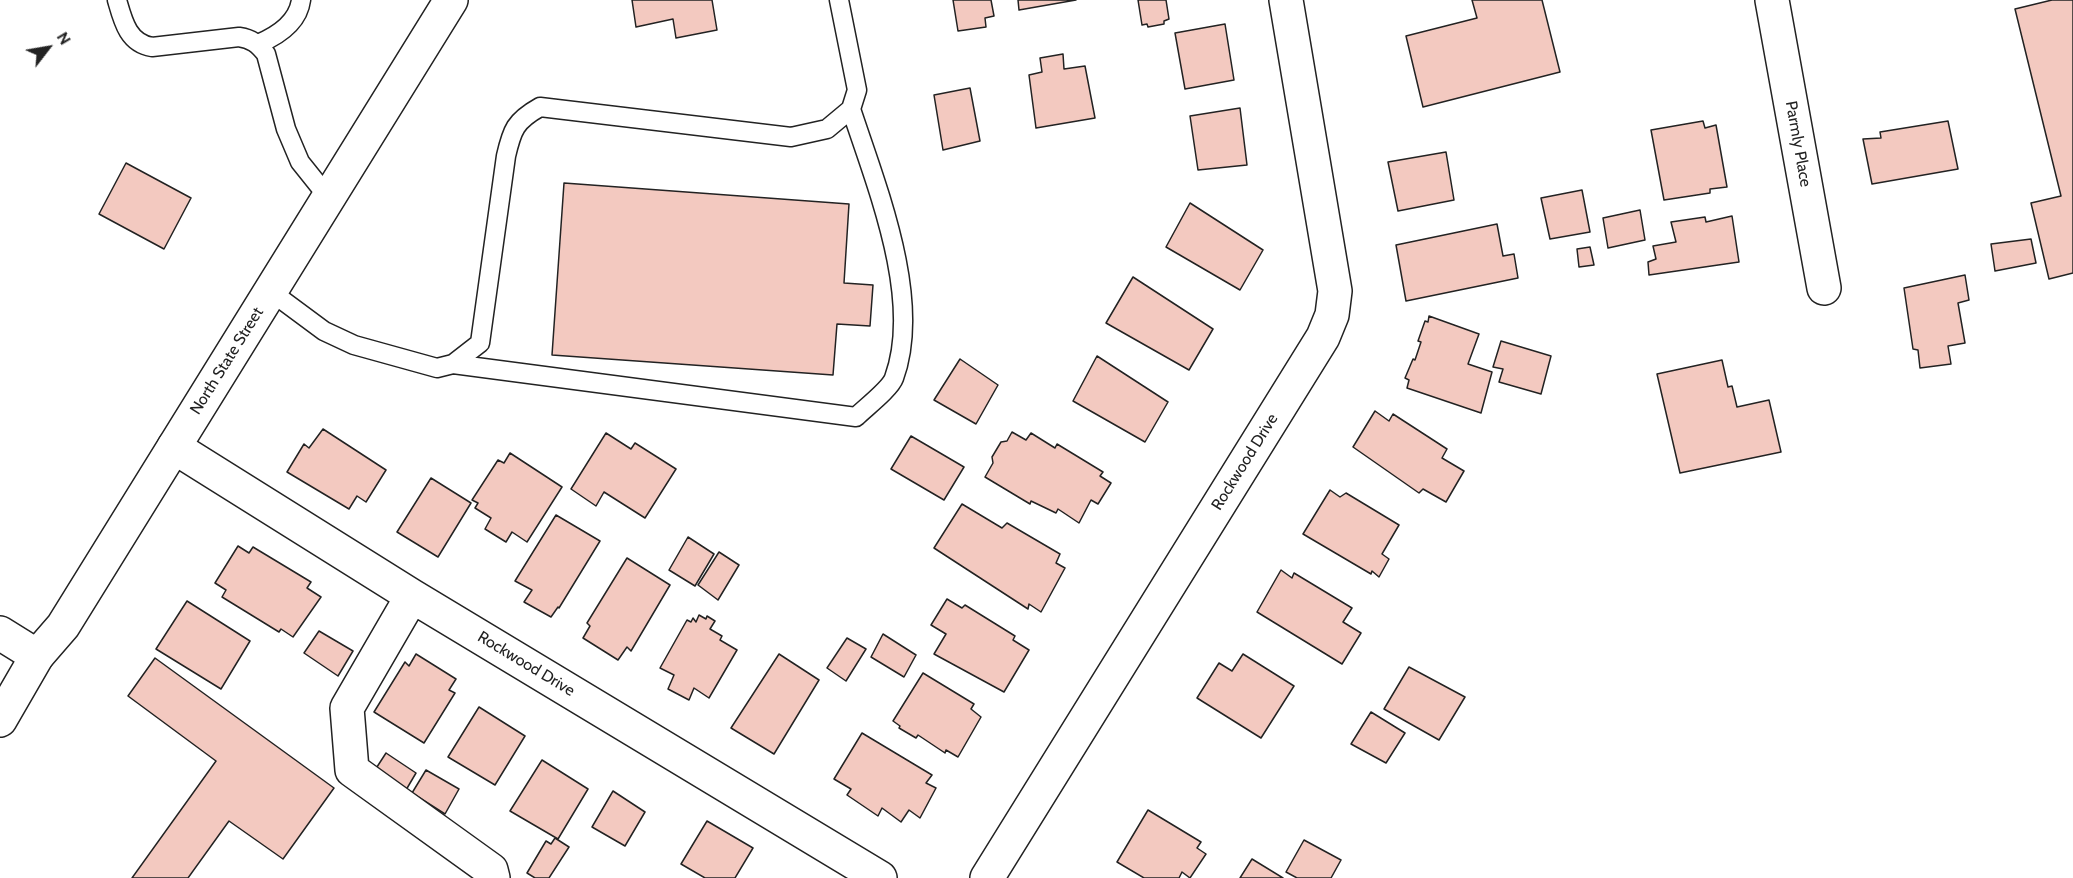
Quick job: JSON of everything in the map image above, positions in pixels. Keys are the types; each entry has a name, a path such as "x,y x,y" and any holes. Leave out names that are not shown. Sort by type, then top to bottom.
{"street":[{"name":"North State Street","path":"0,720 36,656 63,626 451,0"},
{"name":"Rockwood Drive","path":"987,878 1323,337 1332,315 1335,291 1286,0"},
{"name":"Parmly Place","path":"1772,0 1824,288"},
{"name":"Rockwood Drive","path":"174,447 412,596 880,878"},
{"path":"412,596 346,708 352,770 491,870 493,878"},
{"path":"0,633 36,656"}],"lane":[{"path":"117,0 123,22 132,38 143,46 152,48 239,38 250,39 258,44 266,54 286,129 300,162 328,197"},
{"path":"258,44 274,38 290,24 301,0"},
{"path":"270,291 324,331 354,345 437,368 453,364 856,417 894,380 903,337 901,290 888,222 851,109 856,90 839,0"},
{"path":"453,364 480,343 506,156 512,131 524,116 540,107 791,137 827,129 851,109"}],"building":[{"path":"632,0 712,0 717,30 676,38 673,19 636,27"},
{"path":"953,0 991,0 994,16 985,18 986,27 958,31"},
{"path":"1018,0 1076,0 1019,10"},
{"path":"1138,0 1166,0 1169,19 1164,21 1164,24 1148,27 1147,24 1142,25"},
{"path":"1472,0 1542,0 1560,72 1423,107 1406,36 1477,18"},
{"path":"2052,0 2073,0 2073,273 2049,279 2031,203 2061,196 2015,9"},
{"path":"1225,24 1234,80 1185,89 1175,33"},
{"path":"1063,54 1064,69 1085,66 1095,118 1036,128 1029,75 1042,72 1040,58"},
{"path":"970,88 980,141 943,150 934,95"},
{"path":"1240,108 1247,165 1198,170 1190,116"},
{"path":"1703,121 1705,128 1716,125 1727,187 1710,189 1710,193 1664,200 1651,130"},
{"path":"1948,121 1958,169 1872,184 1863,139 1881,138 1880,132"},
{"path":"1446,152 1454,200 1398,211 1388,162"},
{"path":"126,163 191,198 164,249 99,214"},
{"path":"564,183 849,204 844,283 873,285 870,326 837,324 833,375 552,355"},
{"path":"1582,190 1590,232 1550,239 1541,198"},
{"path":"1190,203 1263,250 1240,290 1166,247"},
{"path":"1640,210 1645,240 1608,248 1603,218"},
{"path":"1732,216 1739,262 1649,275 1648,262 1656,259 1653,246 1676,242 1671,222 1705,217 1706,222"},
{"path":"1497,224 1503,256 1514,254 1518,278 1406,301 1396,245"},
{"path":"2031,239 2036,263 1995,271 1991,244"},
{"path":"1590,247 1594,265 1579,267 1577,249"},
{"path":"1965,275 1969,300 1958,303 1965,343 1948,346 1951,364 1920,368 1918,350 1913,349 1904,288"},
{"path":"1133,277 1213,329 1189,370 1106,323"},
{"path":"1429,316 1479,334 1468,364 1492,372 1481,413 1407,388 1409,380 1405,378 1413,359 1415,360 1421,342 1418,341"},
{"path":"1501,341 1551,356 1541,394 1499,382 1503,369 1493,367"},
{"path":"1097,356 1168,402 1145,442 1073,401"},
{"path":"960,359 998,385 976,424 934,400"},
{"path":"1722,360 1728,387 1732,386 1737,407 1769,400 1781,452 1680,473 1657,374"},
{"path":"1375,411 1389,421 1393,414 1447,449 1442,458 1464,471 1446,502 1423,489 1419,493 1353,447"},
{"path":"323,429 386,470 366,502 357,496 349,509 287,472 304,444 309,448"},
{"path":"1012,432 1026,440 1031,433 1055,448 1057,444 1103,472 1100,476 1111,483 1098,504 1091,500 1079,523 1058,509 1056,513 1031,501 1030,504 985,477 993,463 992,457 1001,442 1007,441"},
{"path":"606,433 631,449 635,443 676,469 645,518 604,492 596,506 571,489"},
{"path":"911,436 964,467 944,500 891,469"},
{"path":"510,453 562,487 527,542 512,532 506,542 485,529 491,518 475,508 478,503 472,500 498,460 504,463"},
{"path":"431,478 471,503 438,557 397,532"},
{"path":"1330,490 1340,497 1346,493 1399,525 1382,554 1389,559 1379,577 1303,534"},
{"path":"962,504 1002,528 1007,523 1060,554 1056,563 1065,568 1041,612 1029,604 1028,609 934,548"},
{"path":"556,515 600,541 559,608 551,617 524,602 532,590 515,581"},
{"path":"688,537 714,554 695,586 669,570"},
{"path":"238,546 249,553 253,547 311,582 307,588 321,597 293,637 281,629 279,632 222,597 226,590 215,583"},
{"path":"719,552 739,565 718,600 698,585"},
{"path":"627,558 670,585 631,651 627,647 618,660 583,638 590,626 587,623"},
{"path":"1281,570 1292,578 1294,573 1352,608 1343,622 1361,633 1342,664 1257,612"},
{"path":"947,599 962,608 965,605 1015,636 1013,640 1029,650 1004,692 934,654 946,634 931,625"},
{"path":"187,601 250,641 221,689 156,649"},
{"path":"699,615 706,619 707,616 715,621 710,629 722,636 720,640 737,650 709,698 694,688 689,700 668,689 674,675 660,668 687,620 691,622 693,618 696,622"},
{"path":"319,631 353,651 338,676 304,653"},
{"path":"883,634 916,655 904,677 871,657"},
{"path":"847,638 866,649 846,681 827,668"},
{"path":"416,654 456,679 449,690 455,693 424,743 374,712 405,662 409,666"},
{"path":"779,654 819,680 774,754 731,728"},
{"path":"1243,654 1294,686 1261,738 1197,698 1219,663 1232,671"},
{"path":"155,658 334,788 283,859 229,821 188,878 132,878 216,761 128,696"},
{"path":"1409,667 1465,697 1439,740 1384,709"},
{"path":"923,673 974,704 971,709 981,717 958,757 946,750 945,753 918,735 916,738 899,728 900,726 893,721"},
{"path":"479,707 525,736 495,785 448,757"},
{"path":"1371,712 1405,733 1386,763 1351,744"},
{"path":"862,733 932,775 926,783 936,788 920,818 909,810 901,822 882,808 878,816 847,795 851,789 834,779"},
{"path":"386,753 416,773 406,790 375,770"},
{"path":"542,760 588,789 558,839 510,811"},
{"path":"426,770 459,789 445,814 412,793"},
{"path":"613,791 645,812 625,846 592,827"},
{"path":"1148,810 1201,842 1197,848 1206,854 1190,878 1182,872 1179,878 1144,878 1117,862"},
{"path":"707,821 753,848 735,878 705,878 681,864"},
{"path":"555,838 569,847 549,878 535,878 527,873 546,841 551,844"},
{"path":"1304,840 1341,860 1331,878 1297,878 1286,872"},
{"path":"1252,859 1283,878 1240,878"}]}
